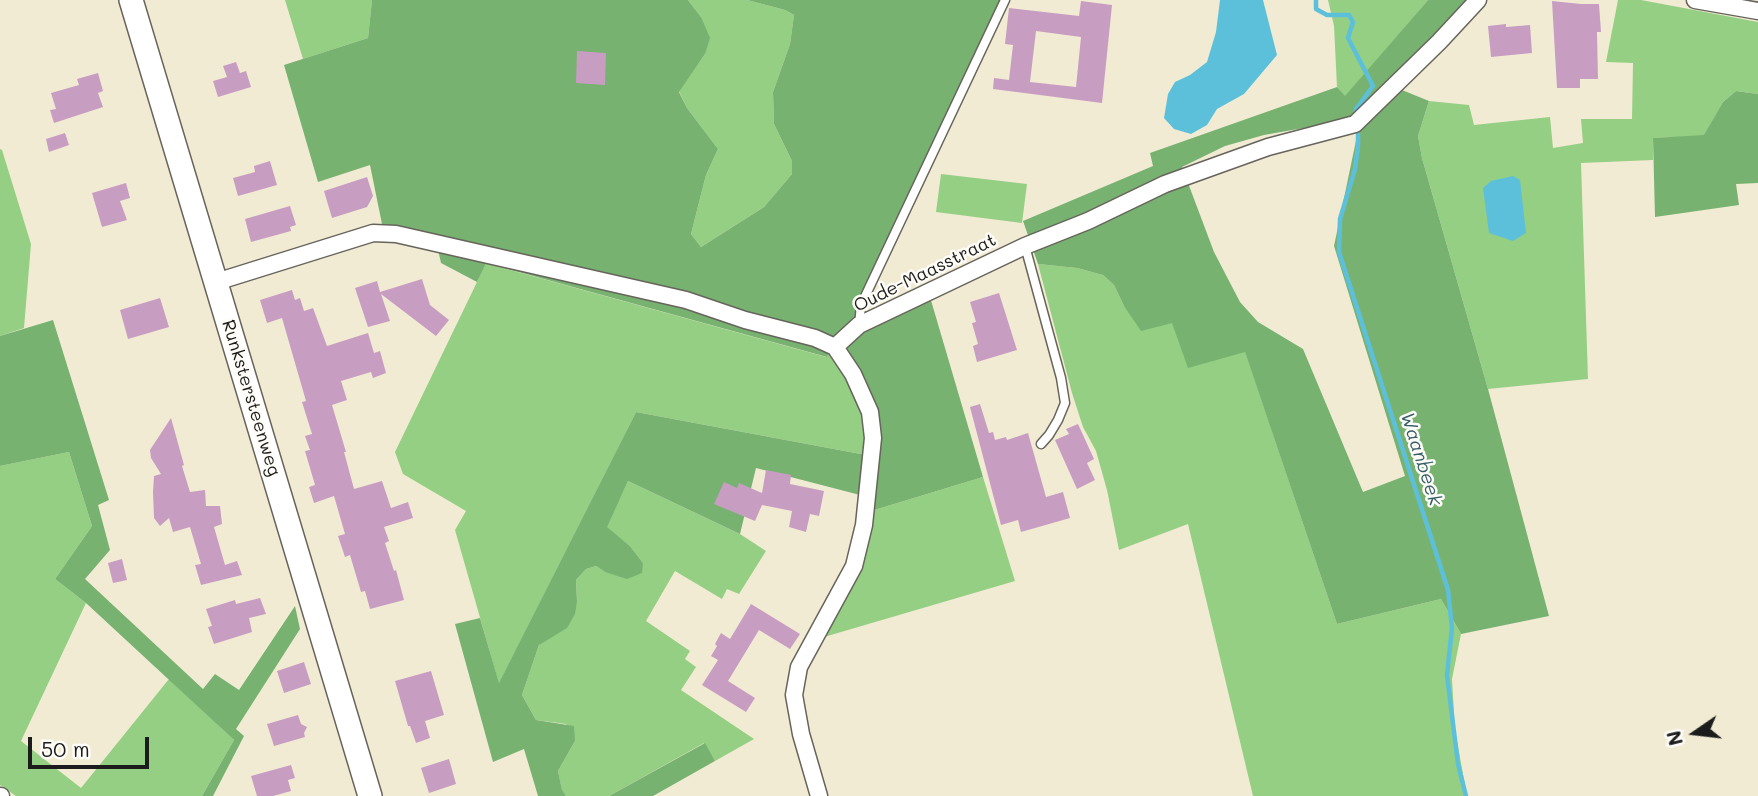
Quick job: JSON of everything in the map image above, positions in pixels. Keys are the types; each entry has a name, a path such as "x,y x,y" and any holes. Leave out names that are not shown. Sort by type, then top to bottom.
{"street":[{"name":"Runkstersteenweg","path":"131,0 370,796"},
{"name":"Oude-Maasstraat","path":"835,347 859,325 1025,246 1088,221 1165,184 1268,147 1356,124 1440,42 1478,0"},
{"path":"1695,0 1758,11"},
{"path":"216,282 373,233 396,234 686,300 745,320 815,338 835,347 853,374 870,412 873,438 864,525 854,566 799,667 796,681 794,695 801,734 820,796"}],"lane":[{"path":"859,325 861,304 1005,0"},
{"path":"1025,246 1061,378 1065,403 1058,420 1041,444"}],"green space":[{"path":"285,0 372,0 368,38 303,59"},
{"path":"372,0 688,0 701,17 710,38 705,54 679,92 687,108 718,149 706,175 691,234 701,247 764,207 792,174 792,161 774,124 773,92 790,44 794,15 747,0 1001,0 859,304 864,315 930,297 983,477 871,511 881,437 880,422 875,401 864,376 835,335 827,357 486,263 477,282 441,263 435,236 382,224 370,165 318,182 284,65 368,38"},
{"path":"688,0 747,0 794,15 790,44 773,92 774,124 792,161 792,174 764,207 701,247 691,234 706,175 718,149 687,108 679,91 705,54 701,17"},
{"path":"1328,0 1428,0 1345,97 1337,87 1334,26"},
{"path":"1428,0 1471,0 1349,120 1264,135 1225,146 1182,167 1214,252 1240,302 1258,322 1303,349 1363,492 1405,476 1334,246 1358,131 1402,90 1429,101 1418,136 1422,158 1549,616 1461,634 1441,599 1337,624 1245,352 1188,368 1172,323 1141,331 1114,285 1103,275 1077,268 1038,264 1023,221 1153,166 1150,153 1337,87 1345,96"},
{"path":"1618,0 1641,0 1758,22 1758,94 1736,91 1723,102 1704,136 1653,138 1653,160 1581,163 1588,379 1488,389 1422,158 1418,136 1429,101 1469,105 1474,125 1550,117 1553,148 1583,143 1581,119 1632,119 1633,63 1606,62"},
{"path":"1736,91 1758,94 1758,183 1736,184 1739,205 1655,217 1653,138 1704,135 1723,102"},
{"path":"0,149 31,244 24,328 0,336"},
{"path":"941,174 1027,184 1022,223 936,212"},
{"path":"485,263 826,357 831,346 858,400 865,427 866,455 636,412 499,684 455,530 466,511 403,474 395,452"},
{"path":"1038,264 1077,268 1103,275 1114,285 1124,306 1245,351 1337,624 1441,599 1461,634 1452,679 1455,730 1467,796 1253,796 1188,524 1119,550 1096,451 1083,427 1072,393"},
{"path":"53,320 109,500 98,505 110,550 85,579 203,689 215,674 239,690 295,606 300,629 236,729 244,736 213,796 202,796 234,740 86,603 55,579 92,526 69,452 0,466 0,336"},
{"path":"636,412 866,455 860,495 756,468 740,534 628,481 607,527 630,546 643,563 642,573 627,579 596,566 586,569 576,580 575,614 567,628 539,645 522,695 536,720 574,726 575,741 558,771 566,796 538,796 524,749 493,762 455,624 480,618 499,683"},
{"path":"69,452 92,526 55,579 86,603 21,741 81,788 169,679 234,740 202,796 16,796 0,785 0,466"},
{"path":"983,477 1015,581 824,637 871,511"},
{"path":"628,481 740,534 766,551 739,594 727,589 722,599 675,571 646,621 690,651 685,659 696,667 681,690 754,739 715,761 704,743 609,796 566,796 562,791 558,771 575,741 566,724 536,720 522,695 539,645 577,601 576,580 586,569 596,566 605,572 643,563 630,546 606,527"},
{"path":"705,743 715,761 653,796 609,796"}],"water":[{"path":"1220,0 1263,0 1277,55 1244,94 1217,109 1207,125 1191,134 1174,129 1164,118 1168,94 1175,82 1207,62 1216,32"},
{"path":"1513,176 1520,180 1526,233 1513,241 1489,233 1483,188 1491,181"}],"building":[{"path":"1081,1 1112,5 1102,103 993,89 994,78 1009,80 1013,45 1005,44 1009,8 1079,16","holes":["1036,31 1081,37 1076,87 1030,82"]},
{"path":"1552,1 1599,4 1601,32 1597,32 1598,79 1580,79 1580,88 1557,88"},
{"path":"1506,24 1506,27 1530,25 1532,53 1491,57 1488,26"},
{"path":"577,51 606,53 605,85 576,83"},
{"path":"236,62 240,73 246,71 251,87 218,97 213,81 227,77 223,66"},
{"path":"98,73 103,91 98,93 103,107 54,123 50,110 56,109 51,93 79,85 77,79"},
{"path":"65,133 69,145 49,152 46,139"},
{"path":"270,161 277,185 238,196 233,178 255,172 254,166"},
{"path":"367,177 373,196 367,207 332,218 324,191"},
{"path":"126,183 130,198 120,201 127,220 102,227 92,193"},
{"path":"290,206 296,225 290,227 291,231 251,242 245,219"},
{"path":"422,279 430,305 449,320 436,336 381,294 390,321 368,327 355,288 377,281 380,292"},
{"path":"292,290 295,300 300,298 304,311 313,308 327,346 368,333 374,353 380,351 386,373 373,378 371,372 341,381 347,400 332,405 354,489 382,481 391,508 408,502 413,518 384,527 389,541 385,543 404,600 370,609 365,591 361,592 350,555 345,557 338,536 345,534 334,496 314,503 309,487 315,485 305,451 310,450 305,436 312,434 302,402 306,401 282,318 267,323 260,300"},
{"path":"999,293 1017,350 977,362 973,346 978,344 972,323 976,322 970,302"},
{"path":"160,298 169,327 128,339 120,310"},
{"path":"980,404 989,433 993,432 995,440 1006,437 1007,440 1028,433 1046,497 1063,492 1070,518 1021,532 1018,520 1001,525 970,407"},
{"path":"171,418 190,492 205,490 206,506 220,506 222,524 214,527 225,565 237,561 242,575 201,585 195,565 201,564 190,527 173,532 169,518 160,526 154,518 154,476 161,474 151,458 150,450"},
{"path":"1078,424 1094,459 1087,463 1095,480 1077,489 1055,440 1069,434 1066,429"},
{"path":"766,470 791,475 790,484 824,491 819,516 810,514 806,532 789,527 792,511 762,505 755,521 714,504 724,482 737,488 739,483 762,493"},
{"path":"122,559 127,580 113,583 108,563"},
{"path":"260,598 266,614 249,618 252,632 214,644 206,609 235,600 236,604"},
{"path":"751,604 800,634 790,649 759,630 728,681 755,698 746,712 702,685 718,660 711,656 721,633 730,639"},
{"path":"304,662 311,684 284,693 277,671"},
{"path":"431,671 444,715 425,721 430,738 416,743 408,726 395,681"},
{"path":"298,715 301,724 307,727 305,737 274,746 267,724"},
{"path":"449,759 456,784 429,793 421,768"},
{"path":"291,765 295,778 288,780 291,791 273,796 257,796 251,776"}],"waterway":[{"name":"Waanbeek","path":"1316,0 1316,9 1327,15 1349,15 1353,22 1348,38 1373,86 1356,109 1356,117"},
{"name":"Waanbeek","path":"1358,134 1355,169 1340,219 1339,252 1448,590 1452,628 1447,675 1458,764 1466,796"}]}
